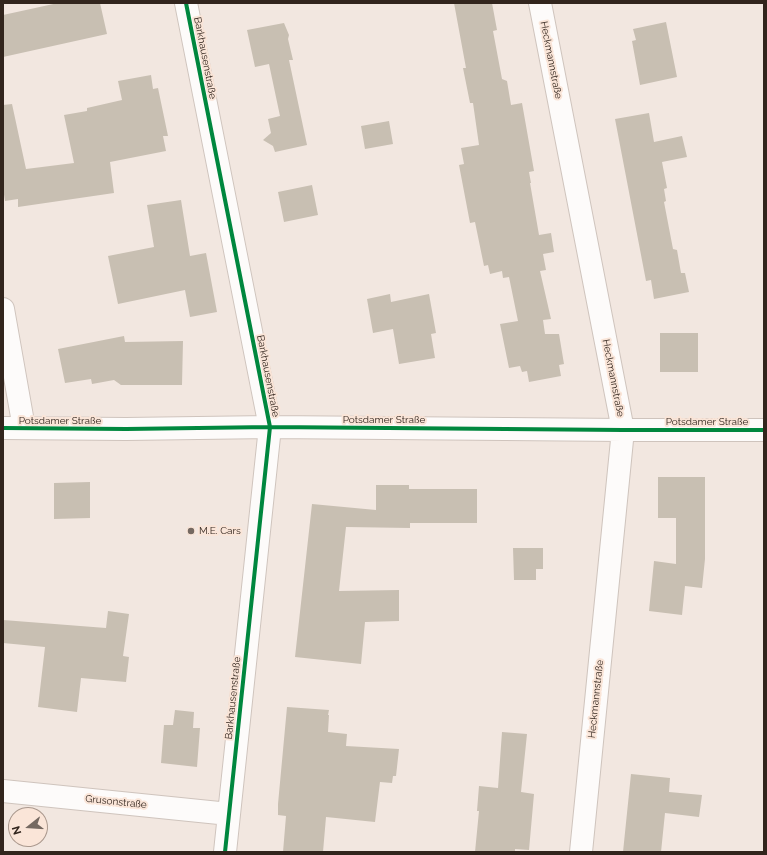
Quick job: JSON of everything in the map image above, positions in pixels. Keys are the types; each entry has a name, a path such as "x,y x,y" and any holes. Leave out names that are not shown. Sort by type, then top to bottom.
{"street":[{"name":"Barkhausenstraße","path":"186,3 270,427 226,852"},
{"name":"Heckmannstraße","path":"540,3 623,430 581,852"},
{"path":"3,309 24,428"},
{"name":"Potsdamer Straße","path":"3,428 126,429 270,427 764,430"},
{"name":"Grusonstraße","path":"3,791 229,814"}],"building":[{"path":"58,3 100,3 107,34 3,57 3,15"},
{"path":"454,3 492,3 497,30 493,31 502,79 507,81 511,105 522,103 534,171 529,172 539,235 551,233 554,252 543,254 546,270 540,271 551,319 543,320 545,334 559,334 564,364 559,365 561,376 529,382 527,371 522,372 520,366 509,368 500,324 518,321 509,277 503,278 502,271 490,274 488,265 484,266 475,222 470,223 459,165 464,164 461,148 479,145 473,103 470,103 463,68 466,68"},
{"path":"666,22 677,77 640,85 632,41 636,40 633,29"},
{"path":"284,23 289,35 288,39 293,60 289,60 307,145 275,152 273,146 263,140 271,133 268,119 280,116 269,64 255,67 247,30"},
{"path":"151,75 153,89 158,88 168,136 163,136 166,151 110,162 114,193 18,207 18,199 5,201 3,188 3,105 12,104 26,169 74,163 64,115 87,111 87,108 122,100 118,81"},
{"path":"649,113 654,142 682,136 687,157 662,162 667,188 664,189 666,201 664,202 673,249 677,250 681,273 685,273 689,292 654,299 651,280 646,281 615,119"},
{"path":"389,121 393,144 365,149 361,126"},
{"path":"312,185 318,215 284,222 278,192"},
{"path":"181,200 190,256 206,253 217,312 190,317 185,290 118,304 108,256 154,247 147,205"},
{"path":"390,294 391,302 429,294 436,333 431,334 435,358 399,364 393,329 373,333 367,299"},
{"path":"660,333 698,333 698,372 660,372"},
{"path":"124,336 125,342 183,341 182,385 121,385 114,380 92,384 91,379 65,383 58,349"},
{"path":"658,477 705,477 705,559 702,588 685,586 682,615 649,611 654,561 676,564 676,518 658,518"},
{"path":"90,482 90,518 54,519 54,483"},
{"path":"376,485 409,485 409,489 477,489 477,523 410,523 410,528 346,527 339,591 399,590 399,621 365,622 361,664 295,657 312,504 376,510"},
{"path":"513,548 543,548 543,569 536,569 536,580 514,580"},
{"path":"108,611 129,614 123,656 129,657 126,682 81,678 77,712 38,707 45,647 3,643 3,620 106,628"},
{"path":"287,707 329,710 328,732 347,734 346,746 399,749 396,776 393,776 392,783 380,782 375,822 326,817 323,852 283,852 286,816 278,815 278,804"},
{"path":"175,710 194,712 193,728 200,728 197,767 161,763 164,725 173,725"},
{"path":"502,732 527,734 521,792 534,794 529,850 515,849 515,852 475,852 479,811 477,811 479,786 498,788"},
{"path":"631,774 670,778 669,792 702,795 699,817 665,813 661,852 623,852"}],"cycle path":[{"path":"186,3 270,427 225,852"},
{"path":"3,428 126,429 270,427 764,430"}],"place":[{"name":"M.E. Cars","path":"191,531"}]}
